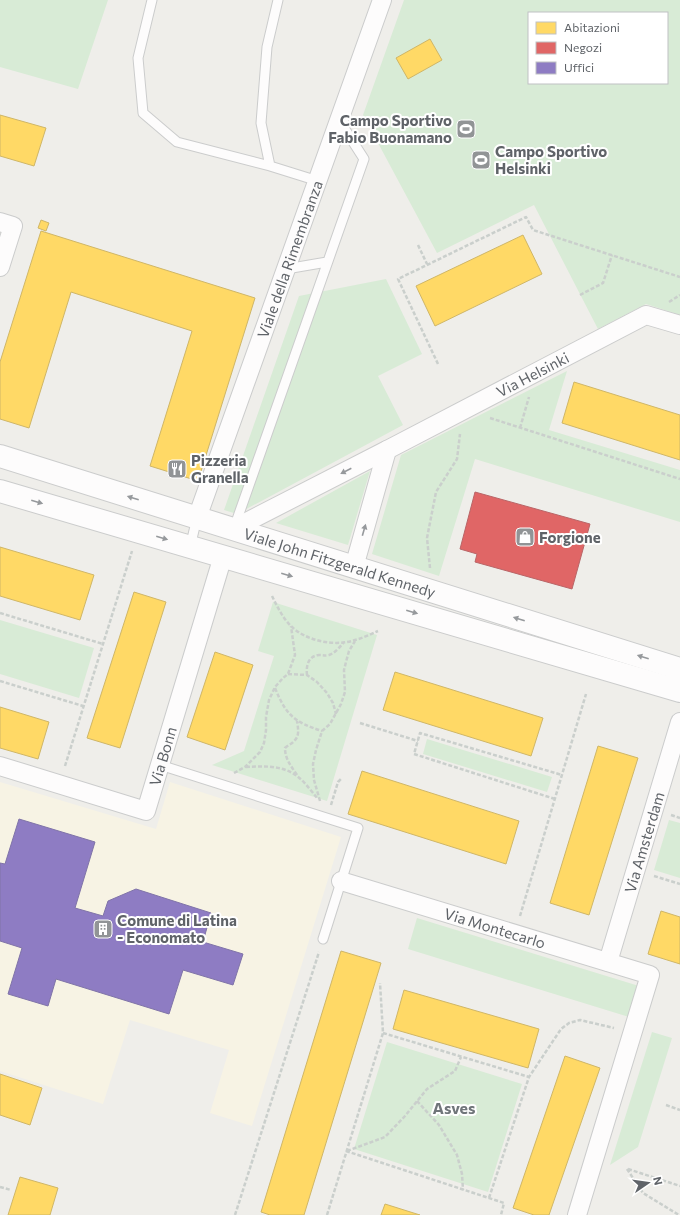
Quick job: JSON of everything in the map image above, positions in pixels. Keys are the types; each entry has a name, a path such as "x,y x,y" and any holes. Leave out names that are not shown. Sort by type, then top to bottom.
{"street":[{"name":"Viale della Rimembranza","path":"197,518 382,0"},
{"path":"0,222 13,226 0,267"},
{"name":"Via Helsinki","path":"233,529 646,315 680,325"},
{"path":"354,567 387,450"},
{"name":"Viale John Fitzgerald Kennedy","path":"0,456 680,669"},
{"name":"Viale John Fitzgerald Kennedy","path":"0,491 680,691"},
{"name":"Via Bonn","path":"0,766 146,811 223,556"},
{"name":"Via Amsterdam","path":"608,962 680,722"},
{"name":"Via Montecarlo","path":"341,882 650,975 632,1033"},
{"path":"576,1215 632,1033"}],"lane":[{"path":"152,0 138,58 144,113 177,142 318,180"},
{"path":"270,166 261,123 267,47 278,0"},
{"path":"233,529 364,159 339,120"},
{"path":"286,269 327,262"},
{"path":"190,546 197,518"},
{"path":"160,765 358,828 323,939"}],"path":[{"path":"438,364 398,279 526,217 533,230 680,277"},
{"path":"418,245 427,264"},
{"path":"580,295 603,283 612,256"},
{"path":"431,592 427,538 436,492 457,459 463,410 680,480"},
{"path":"64,770 138,531"},
{"path":"272,596 290,626 301,634 315,640 335,643 355,641 378,631"},
{"path":"0,613 103,644"},
{"path":"231,774 245,767 260,752 264,743 269,700 275,687 288,674 295,655 290,626"},
{"path":"297,721 297,737 294,742 289,744 286,748 285,753 297,776 321,802 314,780 313,764 322,731 330,724 341,704 344,692 344,670 349,651 355,641"},
{"path":"307,675 307,663 310,659 315,656 325,656 337,651 344,642"},
{"path":"288,674 307,675 317,682 327,693 333,703 336,714"},
{"path":"0,681 83,706"},
{"path":"275,687 286,712 305,726 322,731"},
{"path":"514,934 586,694"},
{"path":"360,723 418,741"},
{"path":"555,799 414,754 420,733 562,775"},
{"path":"245,767 266,766 282,768 297,776"},
{"path":"332,800 338,782 342,778"},
{"path":"636,870 680,884"},
{"path":"235,1215 323,939"},
{"path":"326,1215 383,1033 380,983"},
{"path":"489,1198 529,1077 561,1029 569,1023 580,1020 632,1033"},
{"path":"383,1033 529,1077"},
{"path":"346,1151 385,1137 427,1089 455,1071 461,1056"},
{"path":"417,1101 439,1125 457,1155 462,1174 463,1190"},
{"path":"666,1105 680,1110"},
{"path":"346,1151 504,1203 502,1215"},
{"path":"679,1215 643,1193 627,1169 680,1186"},
{"path":"0,1187 11,1190"}],"shaded area":[{"path":"0,782 156,829 170,782 341,837 252,1126 210,1113 229,1050 130,1020 103,1104 0,1071"}],"green space":[{"path":"0,0 108,0 78,89 0,67"},
{"path":"404,0 680,0 680,315 646,304 598,329 534,205 437,253 363,115"},
{"path":"386,279 422,354 378,376 403,425 237,514 224,510 299,296"},
{"path":"567,371 549,430 680,470 680,522 475,459 439,576 372,554 401,455"},
{"path":"370,471 348,545 276,523"},
{"path":"273,602 377,635 327,801 212,765 244,751 274,656 258,651"},
{"path":"0,620 94,648 79,698 0,674"},
{"path":"427,739 552,777 547,792 423,754"},
{"path":"669,820 680,823 680,878 654,870"},
{"path":"417,918 639,986 629,1017 408,949"},
{"path":"652,1032 672,1038 638,1147 610,1165"},
{"path":"387,1042 522,1084 488,1192 354,1149"}],"building: Abitazioni":[{"path":"430,39 442,60 408,79 396,58"},
{"path":"0,115 46,128 34,166 0,156"},
{"path":"41,220 49,223 46,231 38,228"},
{"path":"41,231 255,298 198,481 150,466 192,331 71,292 29,428 0,419 0,362"},
{"path":"523,235 542,274 435,326 416,286"},
{"path":"574,382 680,415 680,460 562,423"},
{"path":"0,547 94,575 80,620 0,596"},
{"path":"134,592 166,602 120,748 87,738"},
{"path":"215,652 253,665 225,750 187,737"},
{"path":"395,672 543,718 531,756 383,710"},
{"path":"0,707 49,722 38,759 0,748"},
{"path":"598,746 638,758 589,915 550,903"},
{"path":"362,771 519,821 506,864 348,814"},
{"path":"661,911 680,917 680,964 648,954"},
{"path":"341,951 381,963 304,1215 270,1215 261,1212"},
{"path":"404,990 539,1029 528,1068 393,1029"},
{"path":"565,1056 600,1068 549,1215 534,1215 513,1208"},
{"path":"0,1074 42,1088 30,1125 0,1115"},
{"path":"20,1177 58,1188 50,1215 8,1215"},
{"path":"385,1204 420,1215 381,1215"}],"building: Negozi":[{"name":"Forgione","path":"475,492 590,524 572,589 475,562 477,554 460,549"}],"building: Uffici":[{"name":"Comune di Latina - Economato","path":"19,819 95,842 75,908 103,916 108,901 136,889 211,913 203,942 243,954 233,985 183,970 169,1014 56,979 48,1006 8,994 22,948 0,941 0,863 5,864"}],"place":[{"name":"Campo Sportivo Fabio Buonamano","path":"466,129"},
{"name":"Campo Sportivo Helsinki","path":"481,160"},
{"name":"Pizzeria Granella","path":"177,469"},
{"name":"Forgione","path":"525,537"},
{"name":"Comune di Latina - Economato","path":"103,929"}],"district":[{"name":"Asves","path":"454,1107"}]}
